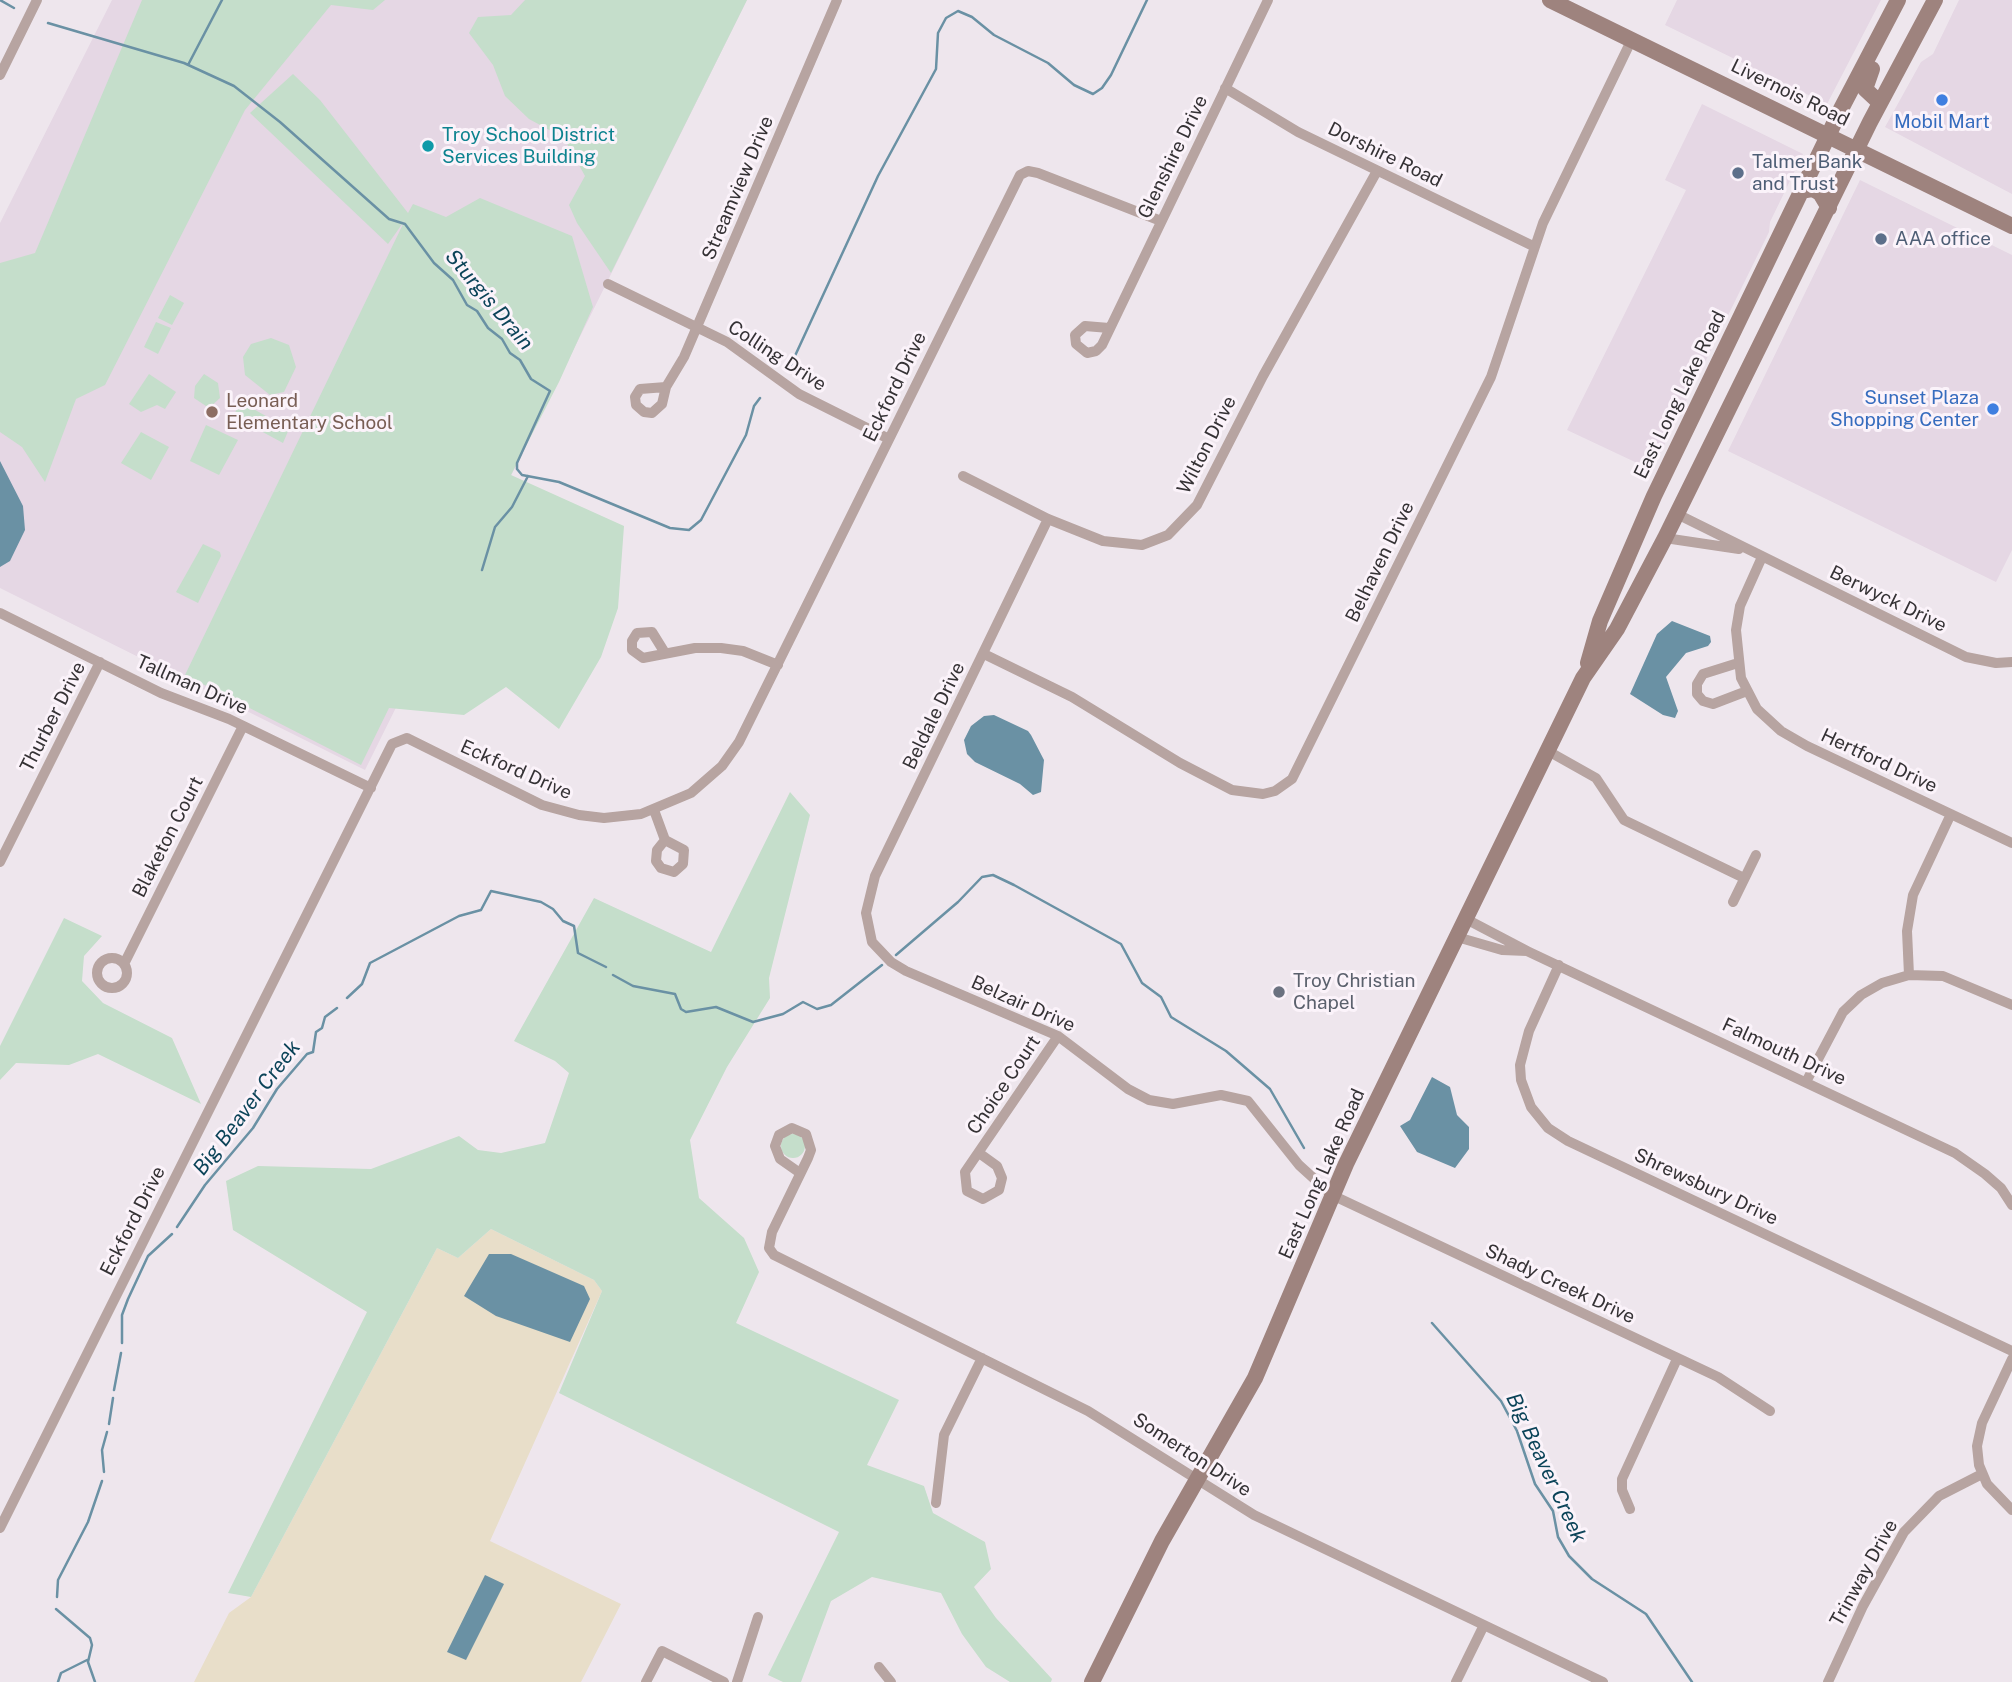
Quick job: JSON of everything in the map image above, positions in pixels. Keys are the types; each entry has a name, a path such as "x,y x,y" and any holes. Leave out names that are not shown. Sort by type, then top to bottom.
{"main road":[{"name":"Livernois Road","path":"1550,0 2012,226"},
{"path":"1880,103 1868,93 1866,82 1896,21 1901,0"},
{"name":"East Long Lake Road","path":"1092,1682 1162,1541 1255,1378 1332,1195 1583,678 1600,621 1657,488 1829,135 1901,0"},
{"path":"1900,64 1903,44 1926,0"},
{"path":"1900,64 1935,0"},
{"name":"East Long Lake Road","path":"1583,678 1617,629 1678,514 1900,64"},
{"path":"1802,191 1813,189 1820,193 1829,208"},
{"path":"1703,460 1691,455 1688,445 1766,281 1770,257"},
{"path":"1645,576 1637,576 1631,568 1660,502 1661,492 1657,488"}],"street":[{"path":"0,75 37,0"},
{"name":"Streamview Drive","path":"666,387 677,372 697,328 837,0"},
{"name":"Glenshire Drive","path":"1109,328 1268,0"},
{"name":"Belhaven Drive","path":"984,654 1072,697 1225,787 1247,794 1263,794 1284,786 1305,758 1491,377 1506,340 1533,246 1632,39"},
{"name":"Dorshire Road","path":"1225,88 1287,126 1533,246"},
{"name":"Eckford Drive","path":"0,1528 393,744 407,738 559,811 604,818 654,810 691,793 722,766 739,742 1020,175 1028,171 1038,173 1161,221"},
{"name":"Wilton Drive","path":"963,476 1048,519 1103,541 1132,546 1168,535 1189,516 1377,171"},
{"name":"Colling Drive","path":"608,284 741,351 799,394 889,439"},
{"name":"Berwyck Drive","path":"1678,514 1966,657 2012,663"},
{"name":"Beldale Drive","path":"868,932 867,901 875,876 1048,519"},
{"name":"Berwyck Drive","path":"1665,538 1757,554"},
{"name":"Hertford Drive","path":"1757,554 1737,617 1738,663 1747,691 1757,709 1781,731 2012,843"},
{"name":"Tallman Drive","path":"0,613 161,693 243,726 370,788"},
{"path":"665,653 708,647 734,649 778,665"},
{"name":"Thurber Drive","path":"0,862 100,662"},
{"path":"1738,663 1703,674 1697,684 1697,694 1703,701 1713,704 1747,691"},
{"name":"Blaketon Court","path":"124,964 243,726"},
{"path":"1548,751 1597,778 1619,815 1630,825 1744,878"},
{"path":"654,810 665,840"},
{"path":"1909,975 1907,931 1913,895 1951,814"},
{"path":"1733,902 1756,855"},
{"name":"Falmouth Drive","path":"1466,919 1527,951 1962,1157 2001,1188 2012,1205"},
{"name":"Belzair Drive","path":"868,932 878,948 899,968 1058,1036 1135,1093 1149,1100 1173,1104 1221,1094 1248,1101 1307,1174 1332,1195"},
{"name":"Falmouth Drive","path":"1457,937 1502,950 1527,951"},
{"name":"Shrewsbury Drive","path":"1559,965 1529,1031 1520,1065 1521,1080 1531,1107 1548,1128 1568,1141 2012,1351"},
{"path":"1806,1082 1835,1023 1852,1002 1882,983 1909,975 1932,975 1956,980 2012,1005"},
{"name":"Choice Court","path":"979,1153 1058,1036"},
{"name":"Somerton Drive","path":"800,1173 772,1232 769,1248 781,1259 1100,1417 1254,1515 1603,1682"},
{"name":"Shady Creek Drive","path":"1332,1195 1731,1384 1770,1411"},
{"path":"936,1503 944,1434 982,1358"},
{"path":"1630,1509 1622,1490 1622,1479 1677,1359"},
{"path":"2012,1359 1980,1431 1977,1447 1982,1474 1993,1493 2012,1510"},
{"name":"Trinway Drive","path":"1828,1682 1863,1606 1904,1532 1939,1496 1982,1474"},
{"path":"737,1682 758,1617"},
{"path":"1456,1682 1484,1625"},
{"path":"646,1682 662,1651 724,1682"},
{"path":"878,1667 891,1682"}],"shaded area":[{"path":"112,0 747,0 365,770 0,588 0,223"},
{"path":"1677,0 1881,0 1827,104 1665,25"},
{"path":"1959,0 2012,0 2012,194 1885,127 1921,62 1933,54"},
{"path":"1702,104 1803,154 1770,222 1769,232 1652,470 1567,430 1686,190 1665,180"},
{"path":"1860,180 2012,255 2012,550 1996,582 1728,451"},
{"path":"491,1229 594,1280 602,1291 490,1541 621,1604 581,1682 194,1682 229,1613 251,1597 437,1248 458,1258"}],"green space":[{"path":"142,0 385,0 373,10 331,5 245,110 105,385 76,399 45,482 22,447 0,432 0,263 35,253"},
{"path":"525,0 747,0 611,273 577,223 569,205 585,176 564,138 529,119 505,96 493,65 469,33 478,17 511,15"},
{"path":"293,74 320,100 408,213 413,204 446,217 480,198 572,236 593,307 559,382 511,475 624,526 618,608 601,657 559,729 506,687 464,715 389,708 361,765 185,675 405,220 388,244 250,113"},
{"path":"170,295 184,303 172,325 158,318"},
{"path":"156,322 171,328 158,354 144,347"},
{"path":"271,338 289,345 296,367 284,392 270,395 245,375 243,357 251,344"},
{"path":"149,374 176,392 165,409 157,405 141,412 129,404"},
{"path":"204,374 218,383 220,398 209,408 194,398 195,386"},
{"path":"241,402 289,429 283,443 233,416"},
{"path":"206,425 238,440 219,475 190,461"},
{"path":"141,432 169,447 151,480 121,463"},
{"path":"203,544 220,552 221,556 198,603 176,592"},
{"path":"790,792 810,815 769,978 770,998 727,1067 690,1140 699,1198 744,1238 759,1272 736,1323 899,1400 867,1465 924,1486 933,1513 985,1542 991,1569 974,1587 996,1618 1052,1679 1051,1682 1010,1682 986,1667 962,1634 941,1593 872,1577 831,1601 801,1682 783,1682 768,1675 839,1532 559,1393 602,1291 594,1280 491,1229 458,1258 437,1248 251,1597 228,1593 367,1312 233,1230 226,1181 258,1166 371,1169 459,1136 478,1150 501,1153 545,1143 569,1073 555,1061 514,1041 594,898 711,952"},
{"path":"64,918 102,936 84,956 82,981 103,1003 172,1038 201,1104 98,1054 69,1065 16,1063 0,1080 0,1046"},
{"path":"793,1134 804,1141 805,1146 798,1157 793,1158 782,1151 781,1146 788,1135"}],"water":[{"path":"0,461 23,506 25,530 10,561 0,567"},
{"path":"1672,621 1710,636 1711,642 1708,646 1686,653 1666,677 1678,711 1675,718 1663,715 1630,694 1657,634"},
{"path":"994,715 1031,735 1044,760 1041,792 1033,795 1020,784 975,762 967,754 964,740 971,726 984,716"},
{"path":"1432,1077 1450,1087 1457,1115 1469,1127 1469,1149 1455,1168 1417,1152 1400,1126 1410,1120"},
{"path":"489,1254 511,1254 584,1286 590,1299 570,1342 496,1316 464,1296"},
{"path":"485,1575 504,1584 466,1660 447,1652"}],"waterway":[{"name":"Sturgis Drain","path":"0,0 14,8"},
{"path":"188,65 222,0"},
{"name":"Sturgis Drain","path":"788,371 878,176 936,69 938,33 946,18 958,11 972,17 994,35 1048,63 1074,85 1093,94 1102,88 1111,75 1147,0"},
{"name":"Sturgis Drain","path":"48,23 184,63 234,86 280,122 389,219 405,224 434,263 453,280 467,305 477,311 488,328 502,339 510,353 520,360 531,379 550,391 517,463 517,469 522,475 559,482 670,528 689,530 701,520 746,435 754,406 760,398"},
{"path":"482,570 495,527 512,507 528,476"},
{"name":"Big Beaver Creek","path":"896,955 958,902 982,877 993,875 1121,944 1142,983 1161,997 1171,1017 1226,1051 1270,1089 1304,1148"},
{"name":"Big Beaver Creek","path":"347,998 362,984 370,963 459,916 481,910 491,891 541,902 553,909 563,921 574,926 578,953 606,967"},
{"name":"Big Beaver Creek","path":"613,975 633,986 675,994 681,1009 686,1012 716,1007 753,1022 783,1014 803,1002 817,1009 831,1005 882,965"},
{"name":"Big Beaver Creek","path":"177,1227 205,1185 253,1128 277,1089 307,1054 313,1052 316,1032 322,1028 325,1017 337,1008"},
{"name":"Big Beaver Creek","path":"122,1343 122,1315 128,1299 148,1256 172,1234"},
{"name":"Big Beaver Creek","path":"1432,1323 1501,1401 1517,1431 1535,1484 1553,1511 1558,1537 1569,1556 1592,1579 1646,1614 1692,1682"},
{"name":"Big Beaver Creek","path":"114,1390 121,1353"},
{"name":"Big Beaver Creek","path":"109,1424 113,1398"},
{"name":"Big Beaver Creek","path":"104,1472 102,1450 107,1432"},
{"name":"Big Beaver Creek","path":"57,1597 58,1580 88,1522 102,1481"},
{"name":"Big Beaver Creek","path":"56,1609 90,1638 92,1645 88,1662 95,1682"},
{"path":"58,1682 61,1673 87,1660"}],"place":[{"name":"Mobil Mart","path":"1942,100"},
{"name":"Troy School District Services Building","path":"428,146"},
{"name":"Talmer Bank and Trust","path":"1738,173"},
{"name":"AAA office","path":"1881,239"},
{"name":"Sunset Plaza Shopping Center","path":"1993,409"},
{"name":"Leonard Elementary School","path":"212,412"},
{"name":"Troy Christian Chapel","path":"1279,992"}]}
